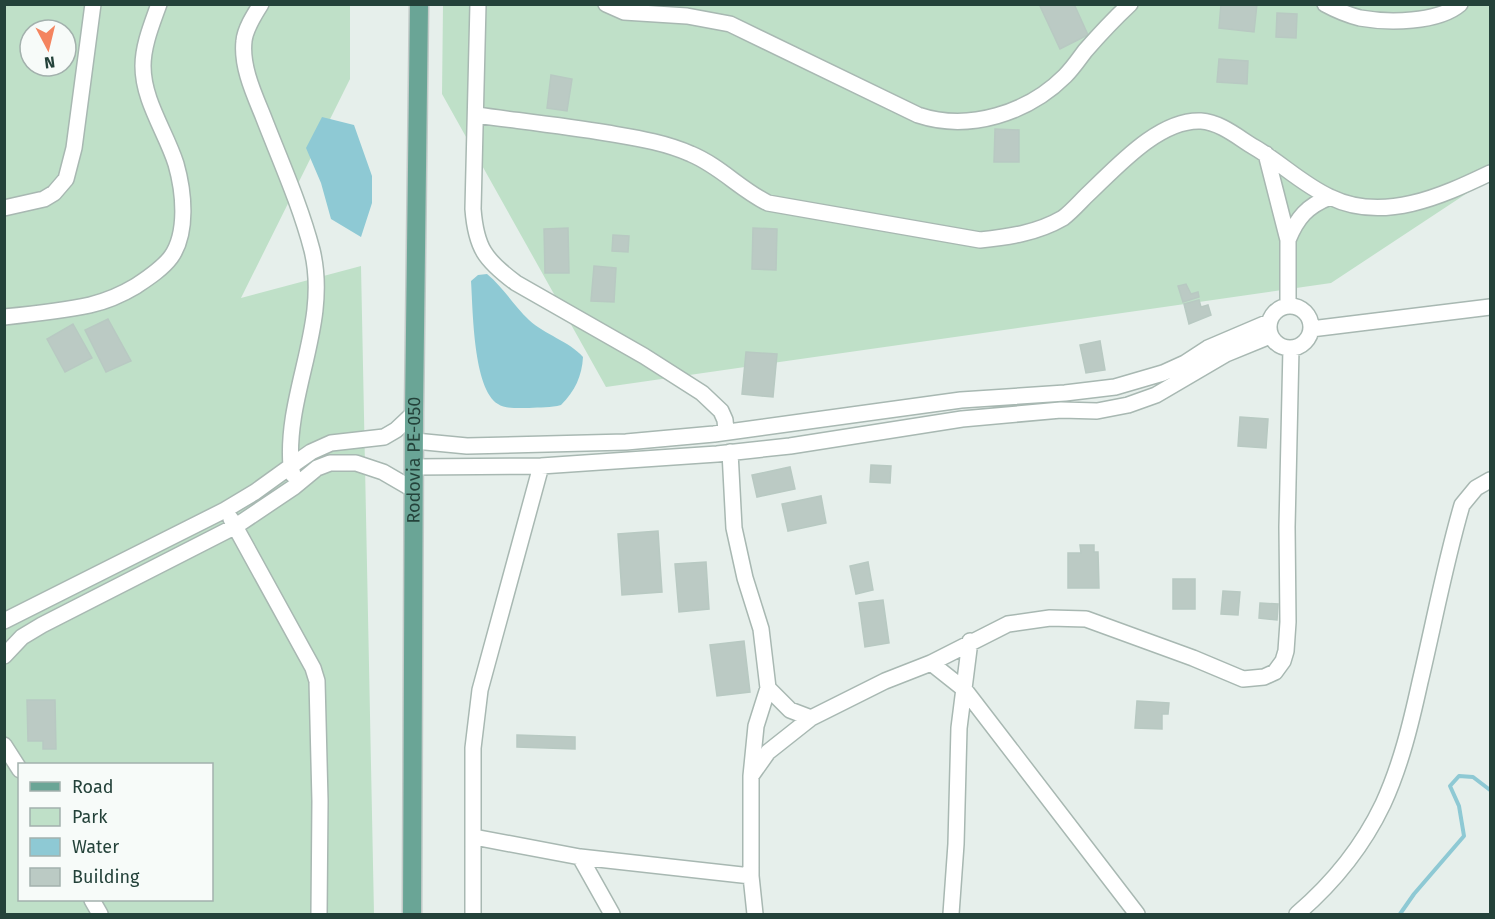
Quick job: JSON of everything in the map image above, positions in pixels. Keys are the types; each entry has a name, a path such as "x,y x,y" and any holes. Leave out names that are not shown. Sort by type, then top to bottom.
{"main road":[{"name":"Rodovia PE-050","path":"412,915 414,413 419,4"}],"street":[{"path":"4,208 44,199 54,193 66,178 74,148 93,4"},
{"path":"4,317 91,305 116,297 148,278 173,255 182,222 179,178 175,162 150,100 143,74 144,54 159,4"},
{"path":"261,4 244,41 245,58 253,90 304,225 312,252 315,285 313,331 290,442 294,487"},
{"path":"478,4 473,209 482,251 488,260 516,283 644,356 702,393 721,411 725,420 730,452 734,528 745,578 761,629 768,688 756,726 751,776 751,876 755,915"},
{"path":"606,4 624,12 687,15 730,24 918,115 935,121 956,123 978,121 999,115 1029,103 1046,93 1066,75 1087,49 1130,4"},
{"path":"1325,4 1359,17 1380,20 1436,17 1450,12 1460,4"},
{"path":"476,115 661,143 694,155 768,203 980,240 1021,234 1042,228 1065,216 1131,154 1156,135 1178,123 1202,121 1218,126 1266,154 1330,197 1360,206 1385,208 1411,204 1437,196 1491,172"},
{"path":"1266,154 1288,240 1288,306"},
{"path":"1288,240 1293,228 1306,210 1330,197"},
{"path":"414,467 520,466 730,452 790,446 962,418 1061,410 1097,411 1128,405 1156,395 1270,329 1276,311 1288,306 1305,313 1311,323 1307,340 1302,345 1291,348 1279,345 1270,329"},
{"path":"1311,329 1491,307"},
{"path":"415,441 467,446 626,442 726,432 961,400 1115,387 1163,373 1209,348 1270,329"},
{"path":"751,776 768,752 811,718 885,681 931,663 970,641 1008,624 1050,618 1086,619 1243,679 1264,677 1275,672 1283,661 1286,651 1288,622 1287,527 1291,348"},
{"path":"4,621 225,510 263,487 321,446 384,437 396,430 414,413"},
{"path":"726,432 730,452"},
{"path":"356,462 358,441"},
{"path":"467,446 467,466"},
{"path":"520,466 521,446"},
{"path":"4,656 22,637 70,609 236,526 294,487 317,468 330,463 356,462 383,472 414,490"},
{"path":"473,915 473,748 480,690 541,465"},
{"path":"1297,915 1323,892 1355,850 1383,804 1404,748 1462,505 1476,488 1491,480"},
{"path":"225,510 236,526 313,668 317,681 321,801 320,915"},
{"path":"130,557 139,575"},
{"path":"951,915 956,844 959,728 970,641"},
{"path":"931,663 965,690 1137,915"},
{"path":"768,688 789,710 811,718"},
{"path":"4,745 18,767"},
{"path":"474,837 580,858 751,876"},
{"path":"580,858 612,915"},
{"path":"93,901 100,915"}],"green space":[{"path":"5,5 350,5 350,79 241,298 361,266 374,914 5,914"},
{"path":"443,5 1490,5 1490,178 1331,283 606,387 442,94"}],"water":[{"path":"322,117 354,125 372,176 372,203 361,237 331,219 321,183 306,148"},
{"path":"487,274 529,320 583,357 577,383 561,405 521,408 501,406 490,396 479,366 476,348 471,281 478,275"}],"building":[{"path":"1039,4 1074,4 1088,35 1060,49"},
{"path":"1221,4 1257,4 1254,32 1219,28"},
{"path":"1277,13 1297,14 1296,38 1276,37"},
{"path":"1219,59 1248,61 1247,84 1217,82"},
{"path":"551,75 572,79 567,111 547,108"},
{"path":"995,129 1019,130 1019,162 994,162"},
{"path":"568,228 569,273 545,273 544,229"},
{"path":"753,228 777,229 776,270 752,269"},
{"path":"613,235 629,236 628,252 612,251"},
{"path":"594,266 616,268 614,302 591,301"},
{"path":"1186,284 1191,294 1198,292 1199,297 1183,302 1178,286"},
{"path":"1199,300 1201,307 1208,305 1211,315 1189,324 1184,304"},
{"path":"108,319 131,361 106,372 85,330"},
{"path":"73,324 92,358 65,372 47,339"},
{"path":"1100,341 1105,370 1086,373 1080,345"},
{"path":"746,352 777,354 773,397 742,394"},
{"path":"1240,417 1268,419 1266,448 1238,446"},
{"path":"871,465 891,466 890,483 870,482"},
{"path":"790,467 795,489 757,497 752,475"},
{"path":"821,496 826,523 788,531 782,504"},
{"path":"658,531 662,592 622,595 618,534"},
{"path":"1080,545 1094,545 1094,552 1098,552 1099,588 1068,588 1068,553 1081,553"},
{"path":"706,562 709,609 679,612 675,564"},
{"path":"868,562 873,590 856,594 850,566"},
{"path":"1173,579 1195,579 1195,609 1173,609"},
{"path":"1223,591 1240,592 1238,615 1221,614"},
{"path":"883,600 889,643 865,647 859,603"},
{"path":"1260,603 1278,604 1277,620 1259,618"},
{"path":"744,641 750,692 717,696 710,645"},
{"path":"27,700 55,700 56,749 43,749 43,741 28,741"},
{"path":"1137,701 1169,703 1168,714 1162,714 1162,729 1135,728"},
{"path":"517,735 575,737 575,749 517,747"}],"waterway":[{"path":"1400,914 1414,894 1464,836 1459,806 1450,786 1459,776 1473,777 1490,790"}]}
